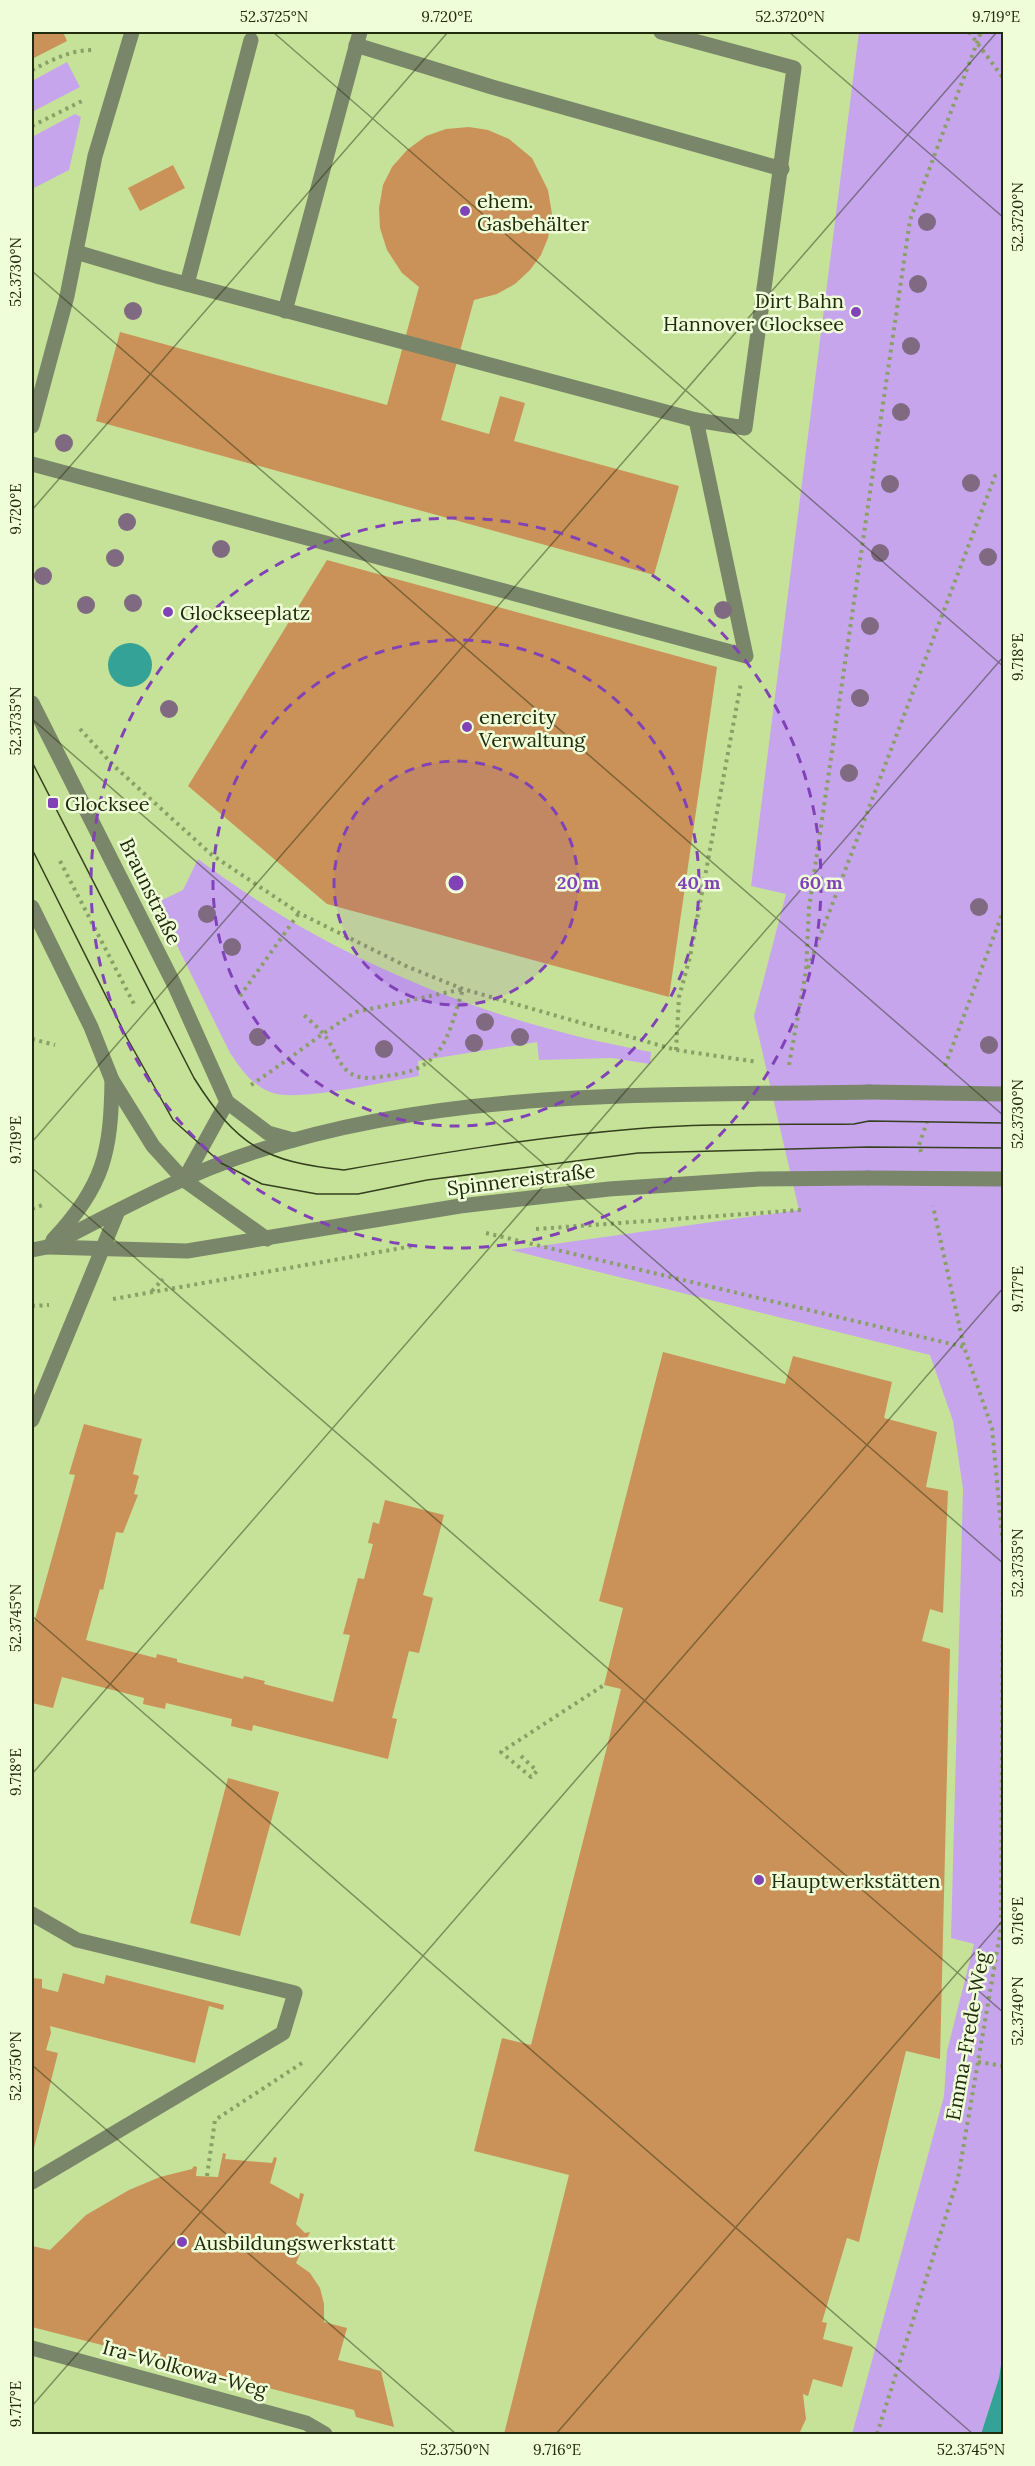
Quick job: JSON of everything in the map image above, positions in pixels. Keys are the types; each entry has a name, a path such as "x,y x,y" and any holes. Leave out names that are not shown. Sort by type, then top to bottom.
{"street":[{"path":"32,426 67,296 89,181 132,32"},
{"path":"76,252 285,311 696,420 746,428 794,69 661,32"},
{"path":"285,311 358,38 492,87 782,169"},
{"path":"187,284 251,40"},
{"path":"32,464 746,656 696,420"},
{"name":"Braunstraße","path":"32,703 174,984 227,1102 268,1133 293,1140"},
{"path":"32,907 91,1026 112,1080 153,1146 184,1180 267,1239"},
{"path":"39,1249 80,1211 101,1172 111,1129 112,1080"},
{"path":"39,1249 221,1163 293,1140 403,1116 512,1103 695,1093 1004,1094"},
{"path":"184,1180 227,1102"},
{"name":"Spinnereistraße","path":"39,1249 104,1248 187,1251 460,1206 609,1189 759,1179 1004,1179"},
{"path":"32,1420 118,1211"},
{"path":"32,1914 77,1940 295,1994 283,2033 32,2182"},
{"name":"Ira-Wolkowa-Weg","path":"32,2348 306,2423 325,2434"}],"path":[{"path":"969,32 1004,79"},
{"path":"777,1065 788,1067 806,971 811,897 910,220 981,32"},
{"path":"32,70 63,54 93,50"},
{"path":"32,126 85,100 111,104"},
{"path":"806,971 995,476 1004,475"},
{"path":"676,1050 679,997 690,957 746,656"},
{"path":"114,766 212,855 299,913 408,967 463,989 676,1050 766,1063"},
{"path":"60,861 134,1004"},
{"path":"941,1078 1004,909"},
{"path":"240,996 299,913"},
{"path":"277,1068 324,1034 363,1010 463,989"},
{"path":"302,1013 324,1034 344,1068 351,1074 366,1078 412,1072 432,1060 445,1044 463,989"},
{"path":"32,1039 55,1045"},
{"path":"922,1156 920,1145 930,1111"},
{"name":"Emma-Frede-Weg","path":"878,2434 958,2178 1001,1928 1003,1546 992,1428 964,1347 931,1200"},
{"path":"531,1230 810,1209"},
{"path":"507,1231 484,1233 964,1347"},
{"path":"32,1306 82,1303 205,1284 414,1246"},
{"path":"521,1756 537,1771 531,1777 501,1752 604,1685"},
{"path":"978,2062 1004,2066"},
{"path":"207,2176 215,2120 302,2063"}],"shaded area":[{"path":"859,32 1003,32 1004,2352 999,2378 981,2434 852,2434 944,2096 947,2051 974,1944 951,1938 963,1489 953,1421 930,1355 511,1250 799,1210 754,1016 786,894 751,886"},
{"path":"67,62 80,87 32,112 32,81"},
{"path":"75,114 81,117 69,170 32,189 32,137"},
{"path":"198,859 249,895 302,927 413,982 471,1005 530,1024 651,1052 650,1064 612,1058 539,1060 537,1042 418,1061 419,1076 366,1086 303,1095 286,1095 266,1090 248,1077 230,1053 156,903 183,890"}],"water":[{"path":"130,643 146,649 152,665 146,681 130,687 114,681 108,665 114,649"},
{"path":"1003,2352 1003,2434 981,2434 999,2378"}],"building":[{"path":"32,32 63,32 67,41 32,59"},
{"path":"469,127 488,130 509,139 532,158 548,190 552,214 548,238 541,255 530,270 515,284 497,294 474,300 441,420 489,434 500,396 525,403 514,441 679,486 654,575 96,421 120,332 387,405 419,287 402,273 387,250 380,228 379,208 383,185 392,167 407,150 426,136 446,129"},
{"path":"173,165 185,188 140,211 128,188"},
{"name":"enercity Verwaltung","path":"327,560 717,667 669,997 327,904 188,786"},
{"name":"Hauptwerkstätten","path":"663,1352 785,1384 793,1356 892,1382 884,1418 937,1432 926,1487 948,1491 943,1613 930,1609 922,1641 950,1649 940,2059 906,2051 859,2242 847,2238 822,2322 827,2323 823,2339 853,2347 842,2387 813,2379 808,2396 803,2394 806,2419 799,2434 504,2434 569,2175 474,2151 502,2038 531,2045 621,1689 604,1685 623,1608 599,1601"},
{"path":"84,1424 142,1439 133,1474 139,1476 134,1494 138,1495 123,1533 116,1532 103,1590 100,1589 86,1640 156,1658 157,1654 177,1659 177,1662 243,1679 244,1676 265,1681 264,1684 333,1702 350,1635 343,1634 358,1578 364,1579 373,1544 368,1543 373,1522 379,1524 385,1500 444,1515 423,1595 433,1598 419,1653 409,1651 392,1718 397,1719 388,1759 253,1725 252,1731 231,1726 232,1719 166,1703 165,1709 143,1704 144,1698 62,1677 53,1708 32,1703 32,1630 75,1475 69,1474"},
{"path":"228,1778 279,1792 240,1936 190,1923"},
{"path":"63,1973 104,1984 106,1975 224,2005 223,2010 209,2006 195,2063 50,2026 51,2033 46,2050 58,2053 32,2156 32,1978 42,1979 42,1988 58,1992"},
{"path":"223,2153 226,2154 225,2159 272,2163 274,2157 277,2158 270,2183 299,2199 300,2193 304,2194 296,2224 305,2233 310,2232 296,2263 310,2273 320,2288 324,2304 324,2322 347,2328 338,2360 381,2371 394,2427 356,2417 354,2410 32,2327 32,2246 50,2250 86,2215 129,2190 160,2177 192,2169 194,2166 197,2167 196,2176 218,2177"}],"tram line":[{"path":"32,762 194,1078 224,1120 240,1135 273,1155 293,1162 344,1170 561,1136 661,1127 854,1124 869,1121 1004,1123"},
{"path":"32,849 127,1038 173,1120 221,1163 262,1184 317,1194 358,1194 427,1180 638,1153 868,1147 1004,1148"}],"place":[{"name":"ehem. Gasbehälter","path":"465,211"},
{"name":"Dirt Bahn Hannover Glocksee","path":"856,312"},
{"name":"Glockseeplatz","path":"168,612"},
{"name":"enercity Verwaltung","path":"467,727"},
{"name":"Glocksee","path":"53,803"},
{"name":"Hauptwerkstätten","path":"759,1880"},
{"name":"Ausbildungswerkstatt","path":"182,2242"}]}
